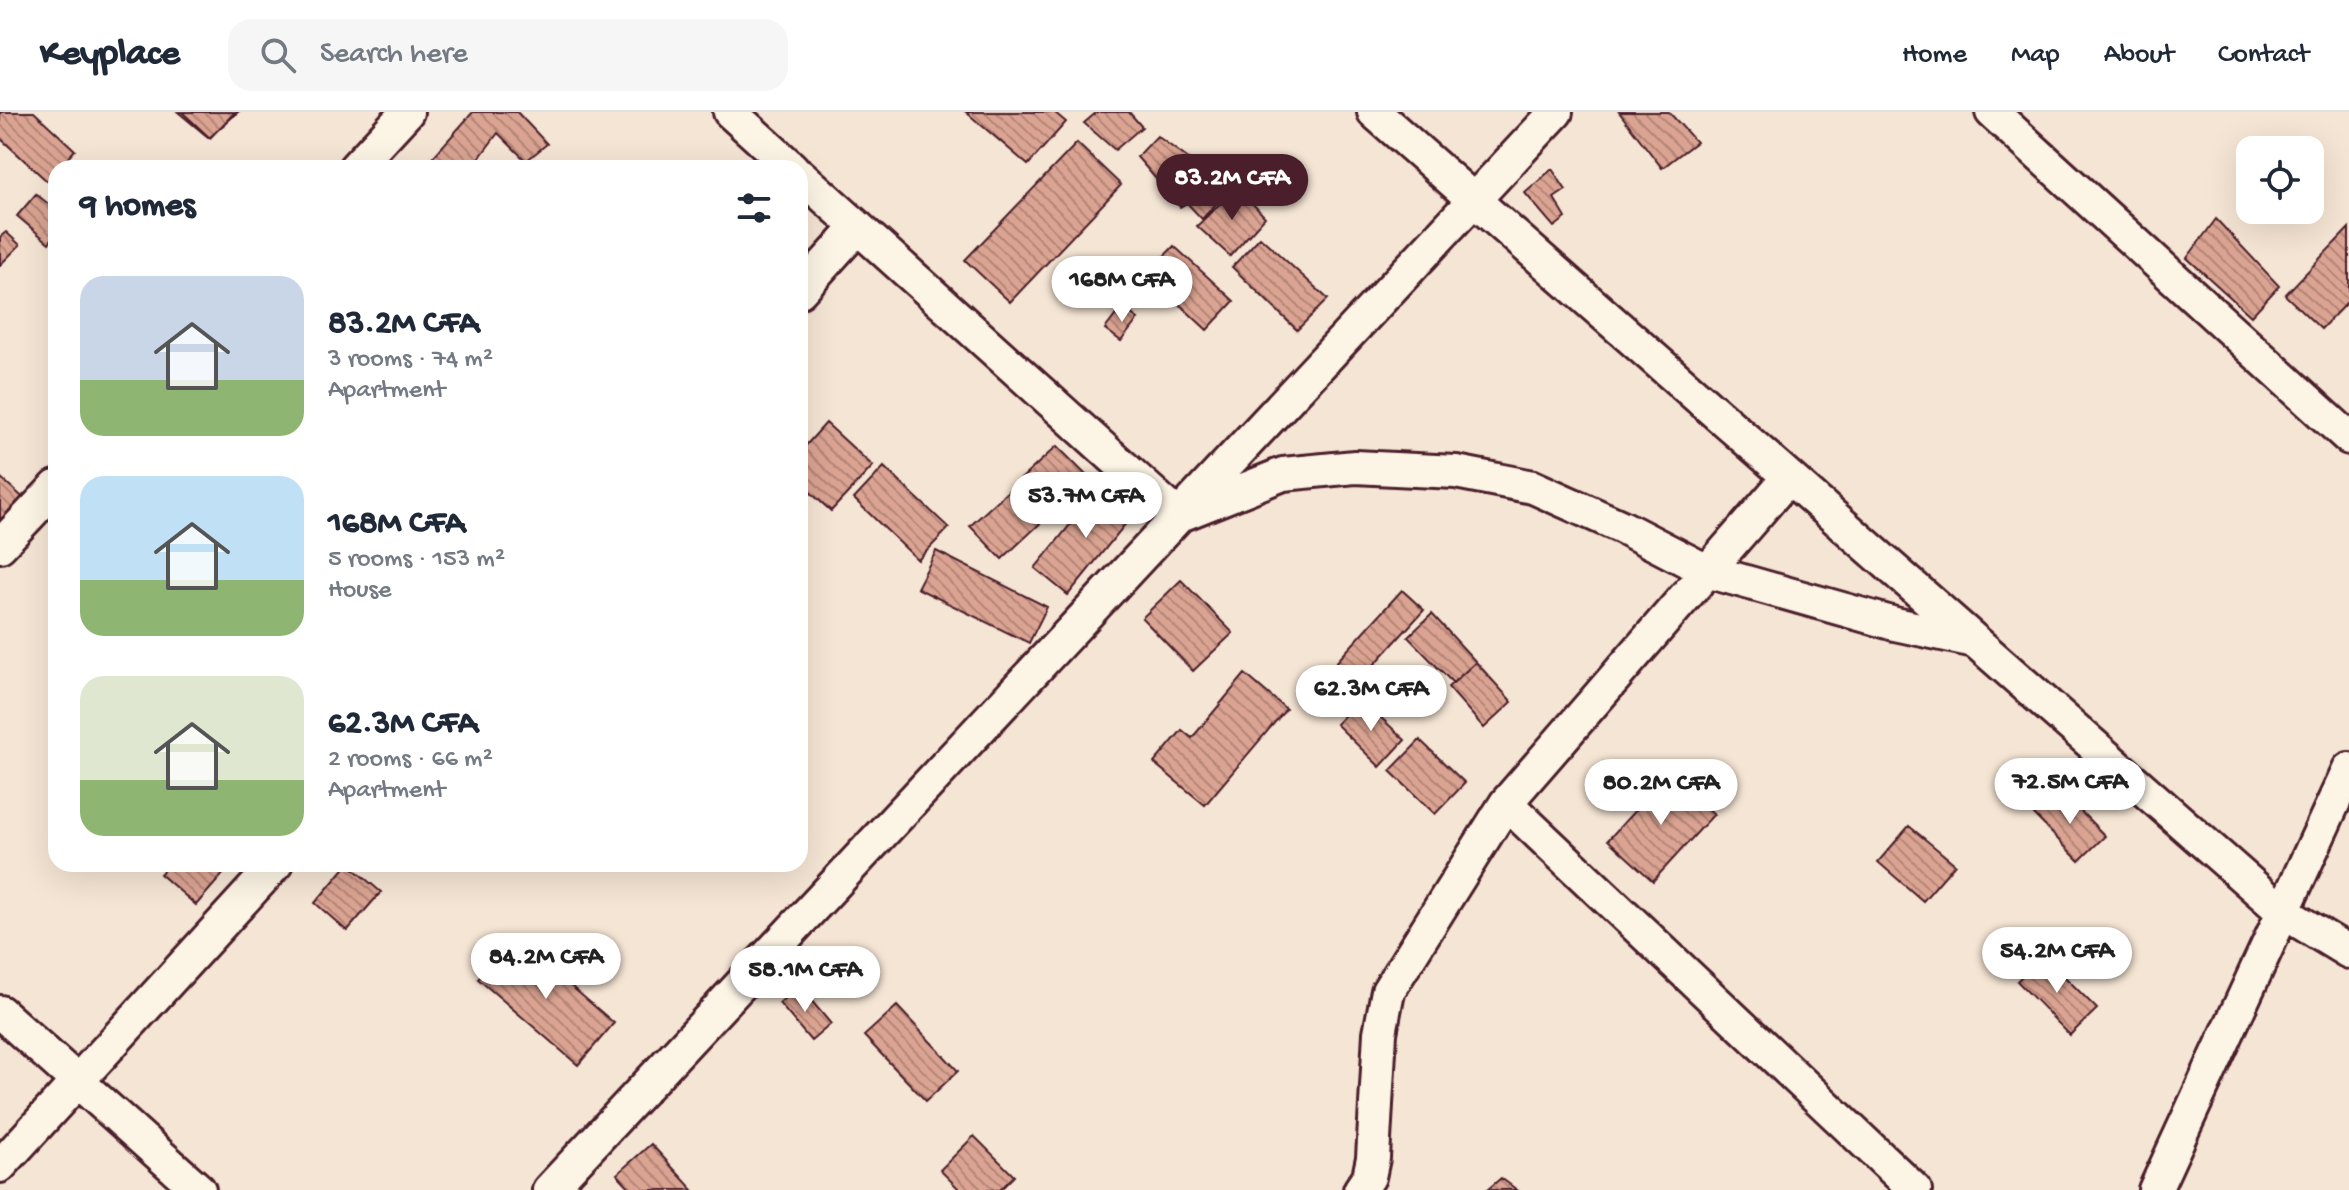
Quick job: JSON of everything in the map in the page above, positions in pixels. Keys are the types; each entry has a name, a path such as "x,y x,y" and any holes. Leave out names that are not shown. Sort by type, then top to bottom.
{"street":[{"path":"362,160 407,112"},
{"path":"730,112 783,160"},
{"path":"1374,112 2283,912 2349,952"},
{"path":"549,1190 1556,112"},
{"path":"1992,112 2349,438"},
{"path":"808,182 1178,516"},
{"path":"808,282 858,227"},
{"path":"1178,516 1283,474 1355,467 1456,472 1533,487 1707,571 1895,624 1975,641"},
{"path":"1360,1190 1369,1177 1373,1158 1380,1033 1388,991 1506,803 1789,477"},
{"path":"0,546 48,495"},
{"path":"2155,1190 2349,769"},
{"path":"1506,803 1915,1190"},
{"path":"0,1166 269,872"},
{"path":"0,1012 199,1190"}],"building":[{"path":"0,112 34,112 75,150 66,160 48,160 47,181 0,138"},
{"path":"178,112 238,112 209,138"},
{"path":"182,112 235,112 210,138"},
{"path":"473,112 517,112 547,144 525,160 498,133 478,160 430,160"},
{"path":"966,112 1054,112 1066,122 1028,165"},
{"path":"1097,112 1129,112 1142,127 1115,150 1084,123"},
{"path":"1619,112 1669,112 1696,142 1662,168"},
{"path":"1157,136 1208,173 1203,184 1215,205 1202,219 1187,203 1180,207 1137,157"},
{"path":"1077,143 1121,185 1010,302 965,260"},
{"path":"1552,169 1566,190 1554,198 1566,218 1554,227 1525,193"},
{"path":"1237,187 1265,217 1230,256 1197,226"},
{"path":"36,194 48,204 48,242 17,216"},
{"path":"2216,219 2279,286 2251,316 2187,258"},
{"path":"2349,228 2349,300 2321,329 2285,295"},
{"path":"6,232 20,245 0,265 0,237"},
{"path":"1260,237 1328,299 1297,330 1232,267"},
{"path":"1174,246 1234,301 1207,330 1147,274"},
{"path":"1122,307 1138,319 1121,341 1105,329"},
{"path":"826,423 873,466 831,511 808,490 808,443"},
{"path":"1057,446 1089,478 1002,559 970,526"},
{"path":"884,467 949,528 918,560 854,499"},
{"path":"0,477 30,504 0,532"},
{"path":"1103,484 1136,511 1068,595 1035,568"},
{"path":"936,551 1047,607 1029,643 917,588"},
{"path":"1181,580 1233,633 1193,671 1142,618"},
{"path":"1402,590 1424,610 1345,697 1323,677"},
{"path":"1432,614 1476,662 1453,683 1408,637"},
{"path":"1476,662 1512,702 1484,728 1448,687"},
{"path":"1245,674 1286,709 1205,805 1154,763 1182,730 1192,738"},
{"path":"1361,699 1405,740 1380,767 1336,724"},
{"path":"1420,740 1465,783 1435,814 1390,771"},
{"path":"1669,773 1714,814 1653,881 1608,840"},
{"path":"2060,790 2105,836 2079,861 2034,815"},
{"path":"1909,826 1955,864 1923,901 1878,862"},
{"path":"162,872 225,872 196,905 160,874"},
{"path":"341,872 357,872 381,892 347,931 315,903"},
{"path":"514,937 614,1023 578,1065 478,979"},
{"path":"2043,955 2097,1009 2070,1035 2017,981"},
{"path":"799,986 831,1024 811,1041 779,1003"},
{"path":"897,1006 958,1071 926,1101 864,1036"},
{"path":"974,1136 1014,1176 1000,1190 960,1190 940,1170"},
{"path":"651,1144 693,1190 632,1190 617,1174"},
{"path":"1501,1178 1517,1190 1487,1190"}]}
